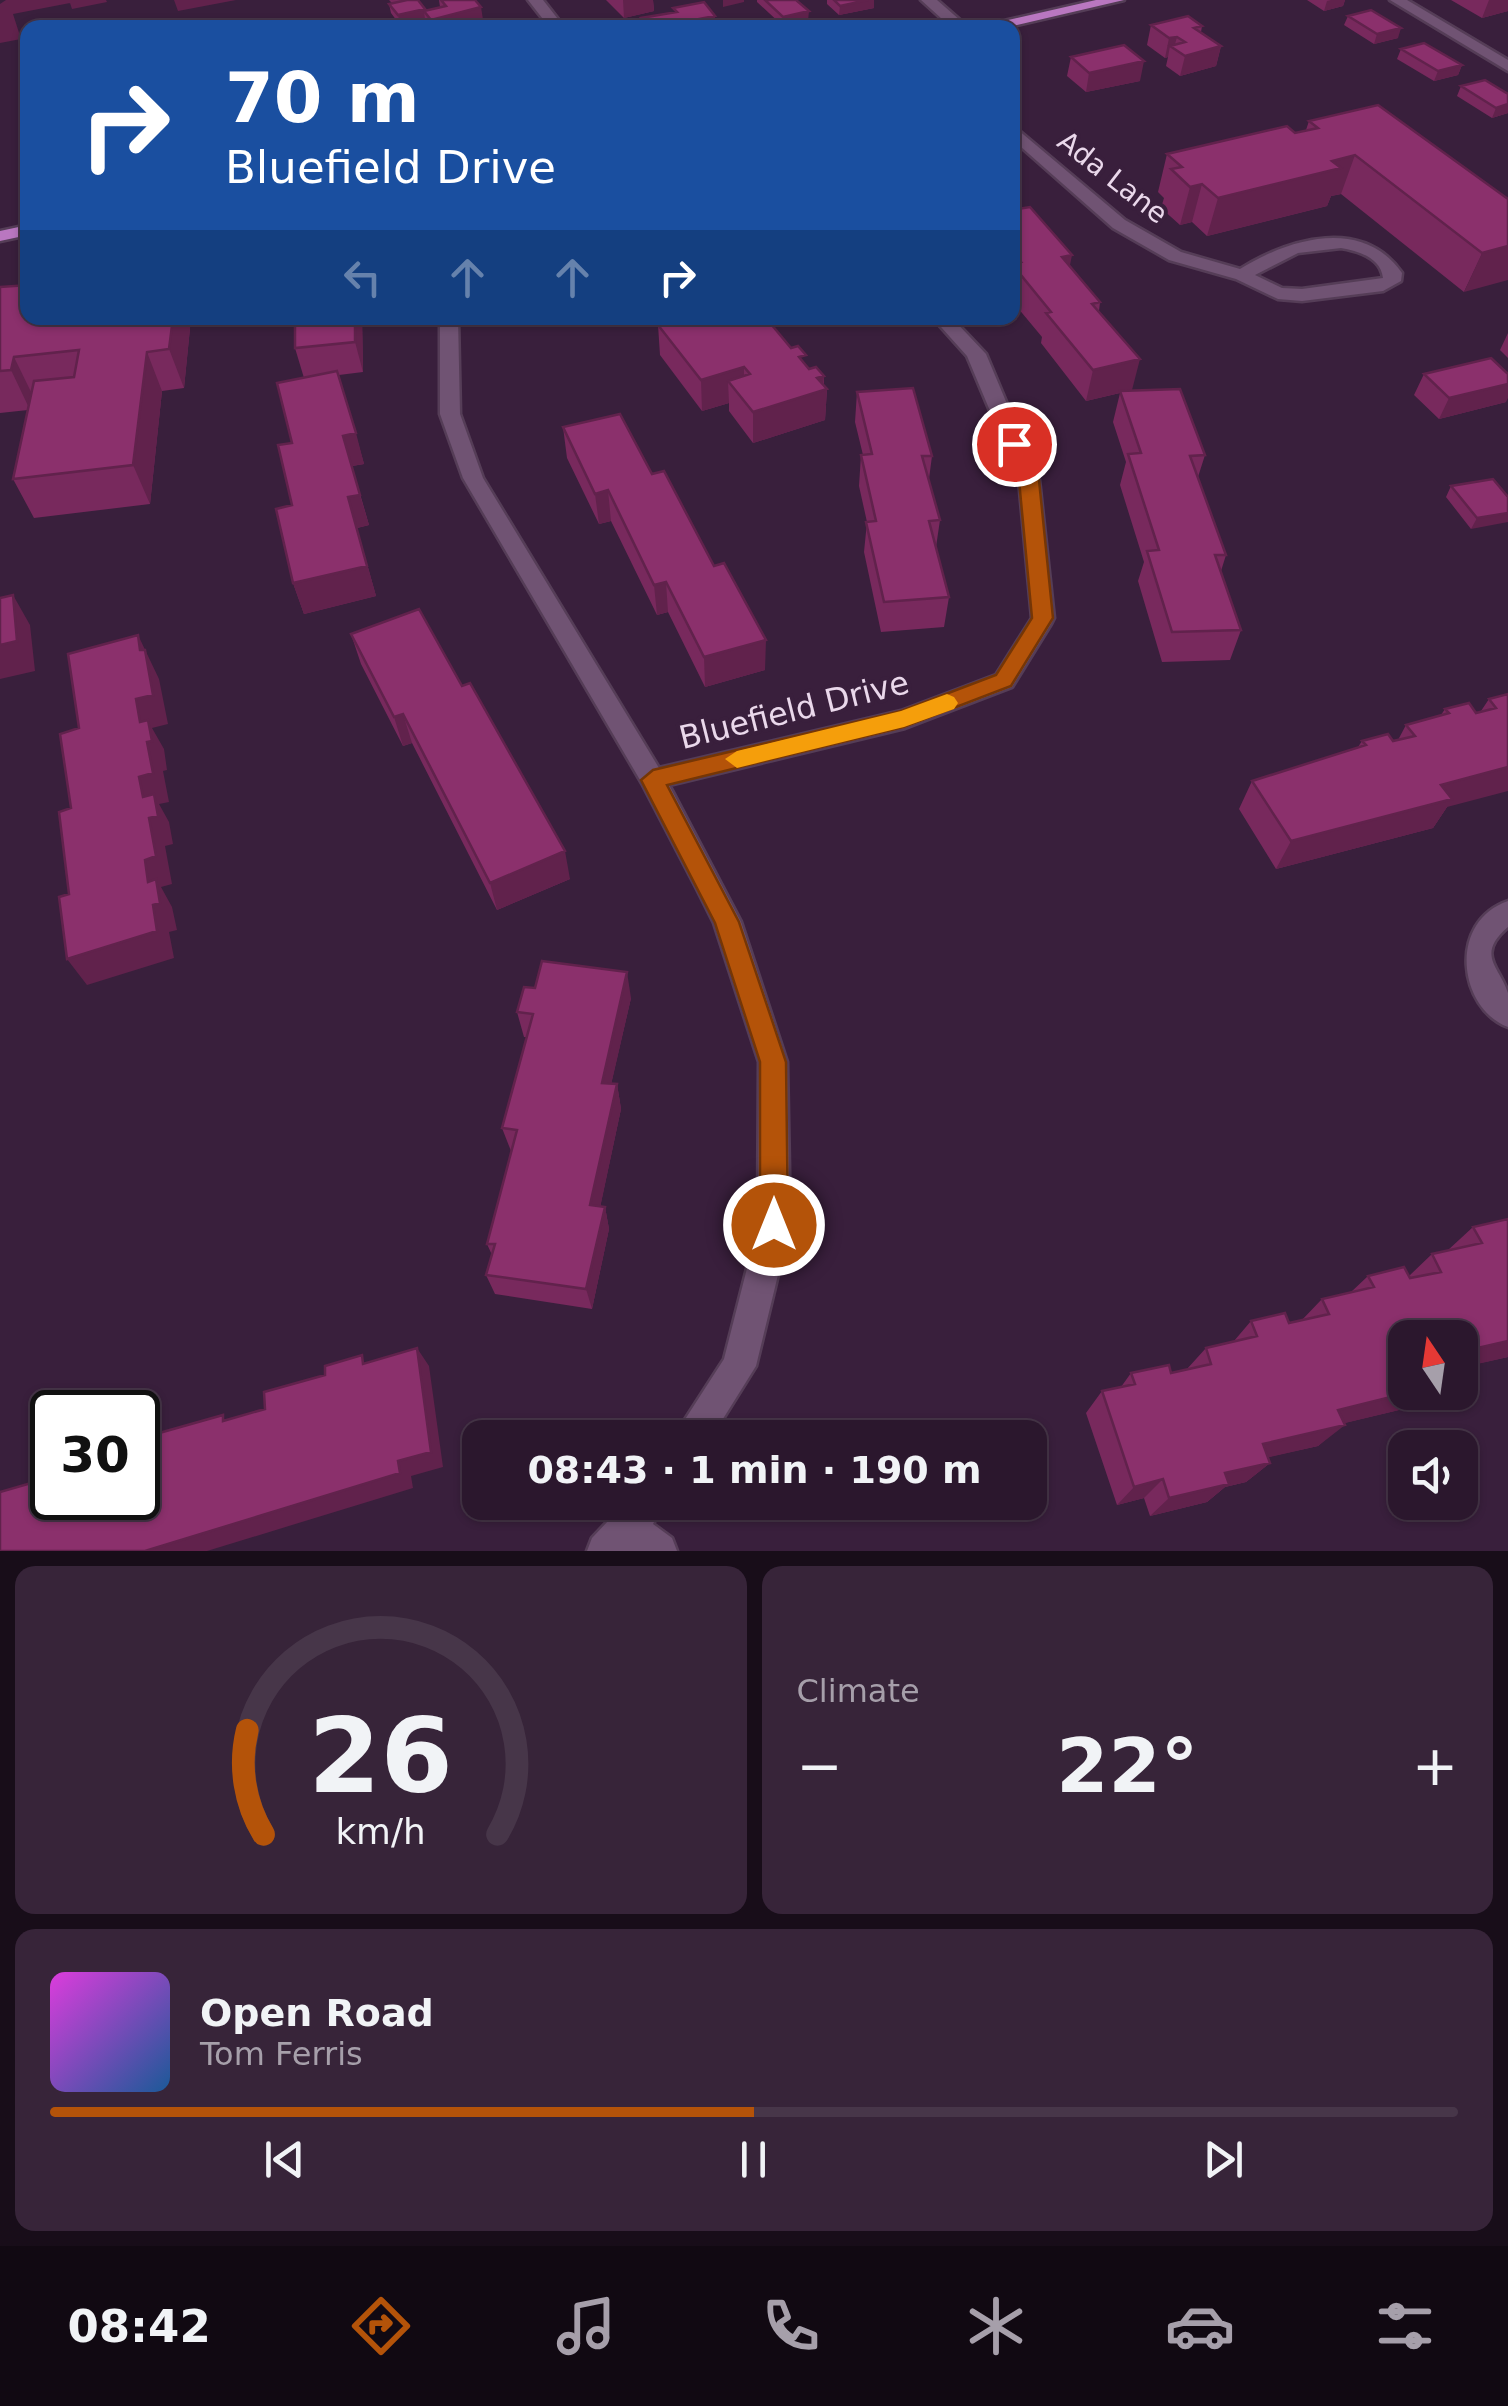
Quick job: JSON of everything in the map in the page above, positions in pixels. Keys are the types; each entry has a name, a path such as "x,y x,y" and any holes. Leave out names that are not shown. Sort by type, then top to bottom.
{"main road":[{"path":"1019,20 1117,0"}],"street":[{"path":"534,0 551,20"},
{"path":"928,0 952,20"},
{"path":"1396,0 1508,66"},
{"name":"Ada Lane","path":"1020,138 1077,192 1120,224 1175,256 1242,274 1278,292 1302,295 1384,286 1392,281 1394,273 1378,255 1354,244 1332,243 1278,254 1242,274"},
{"name":"Bluefield Drive","path":"449,325 450,414 473,478 653,780 904,719 1004,681 1043,618 1029,480 976,354 949,325"},
{"path":"653,780 727,922 773,1062 774,1225 739,1366 702,1420"},
{"path":"1508,912 1490,922 1480,941 1478,964 1488,989 1508,1014"},
{"path":"627,1527 659,1551"}],"building":[{"path":"418,0 425,9 398,15 389,4"},
{"path":"441,0 475,0 481,7 431,20 424,11 446,6"},
{"path":"765,0 796,0 809,11 783,17"},
{"path":"834,0 868,0 840,6"},
{"path":"704,2 715,16 693,20 641,18 677,12 673,8"},
{"path":"1371,10 1401,28 1377,34 1348,16"},
{"path":"1188,16 1202,26 1194,28 1221,46 1185,56 1170,46 1185,42 1169,38 1151,25"},
{"path":"1424,43 1462,65 1438,71 1401,49"},
{"path":"1124,45 1144,61 1089,73 1071,57"},
{"path":"1485,80 1508,94 1508,104 1496,108 1461,86"},
{"path":"1378,105 1508,199 1508,246 1482,253 1355,155 1332,161 1341,168 1218,198 1202,184 1190,187 1171,169 1182,167 1167,154 1287,126 1295,133 1318,128 1309,121"},
{"path":"1030,207 1072,255 1062,257 1100,302 1092,304 1140,359 1093,370 1046,313 1051,312 1020,274 1020,209"},
{"path":"20,286 20,325 172,325 169,349 147,352 133,465 13,479 34,381 74,377 79,350 14,357 11,370 0,371 0,287"},
{"path":"295,325 355,325 355,342 295,348"},
{"path":"658,325 772,325 791,348 798,346 806,355 799,357 809,369 816,367 824,376 817,378 827,389 753,412 728,381 750,374 744,367 701,380"},
{"path":"1491,358 1508,374 1508,384 1449,398 1424,374"},
{"path":"337,371 356,433 343,436 360,495 348,497 367,566 293,583 276,509 292,505 278,445 292,443 277,383"},
{"path":"913,388 932,456 922,456 940,520 929,521 949,597 884,602 866,522 876,521 861,455 872,454 857,392"},
{"path":"1180,389 1205,455 1190,456 1226,555 1215,555 1241,630 1172,632 1147,551 1159,550 1128,454 1141,453 1120,391"},
{"path":"620,414 652,474 664,471 714,566 724,563 766,640 704,657 666,582 654,585 608,490 595,494 563,427"},
{"path":"1493,479 1508,497 1508,513 1477,518 1451,486"},
{"path":"13,595 17,641 0,645 0,598"},
{"path":"419,609 462,686 470,683 565,851 490,883 403,714 394,717 351,634"},
{"path":"138,635 140,650 145,650 153,695 136,699 140,722 148,720 152,741 147,742 153,773 139,777 143,797 154,794 158,816 149,818 156,856 145,860 148,882 156,879 160,903 153,905 157,931 67,959 59,897 69,894 59,812 71,808 60,734 79,728 68,654"},
{"path":"1508,694 1508,767 1441,785 1452,799 1291,841 1252,781 1366,745 1362,741 1388,734 1393,741 1415,736 1406,725 1469,703 1476,713 1496,708 1489,699"},
{"path":"542,961 627,972 602,1083 617,1084 590,1205 605,1207 586,1289 486,1275 495,1244 487,1244 517,1130 502,1128 533,1014 517,1012 524,987 535,988"},
{"path":"1508,1219 1508,1341 1478,1348 1478,1320 1388,1320 1388,1398 1338,1410 1345,1425 1263,1444 1270,1463 1225,1473 1229,1484 1169,1498 1163,1479 1134,1487 1102,1391 1135,1384 1131,1373 1169,1365 1171,1373 1211,1364 1206,1348 1257,1336 1251,1321 1285,1313 1289,1323 1329,1314 1322,1299 1374,1287 1368,1276 1404,1267 1410,1278 1441,1272 1432,1254 1482,1243 1473,1227"},
{"path":"417,1348 431,1452 398,1461 400,1473 145,1551 0,1551 0,1492 30,1483 30,1520 160,1520 160,1433 223,1415 223,1421 265,1409 264,1392 325,1375 325,1366 362,1355 363,1364"}],"slow traffic":[{"path":"737,759 904,719 947,703"}],"route":[{"path":"774,1225 773,1062 727,922 653,780 904,719 1004,681 1043,618 1029,480 1014,444"}]}
